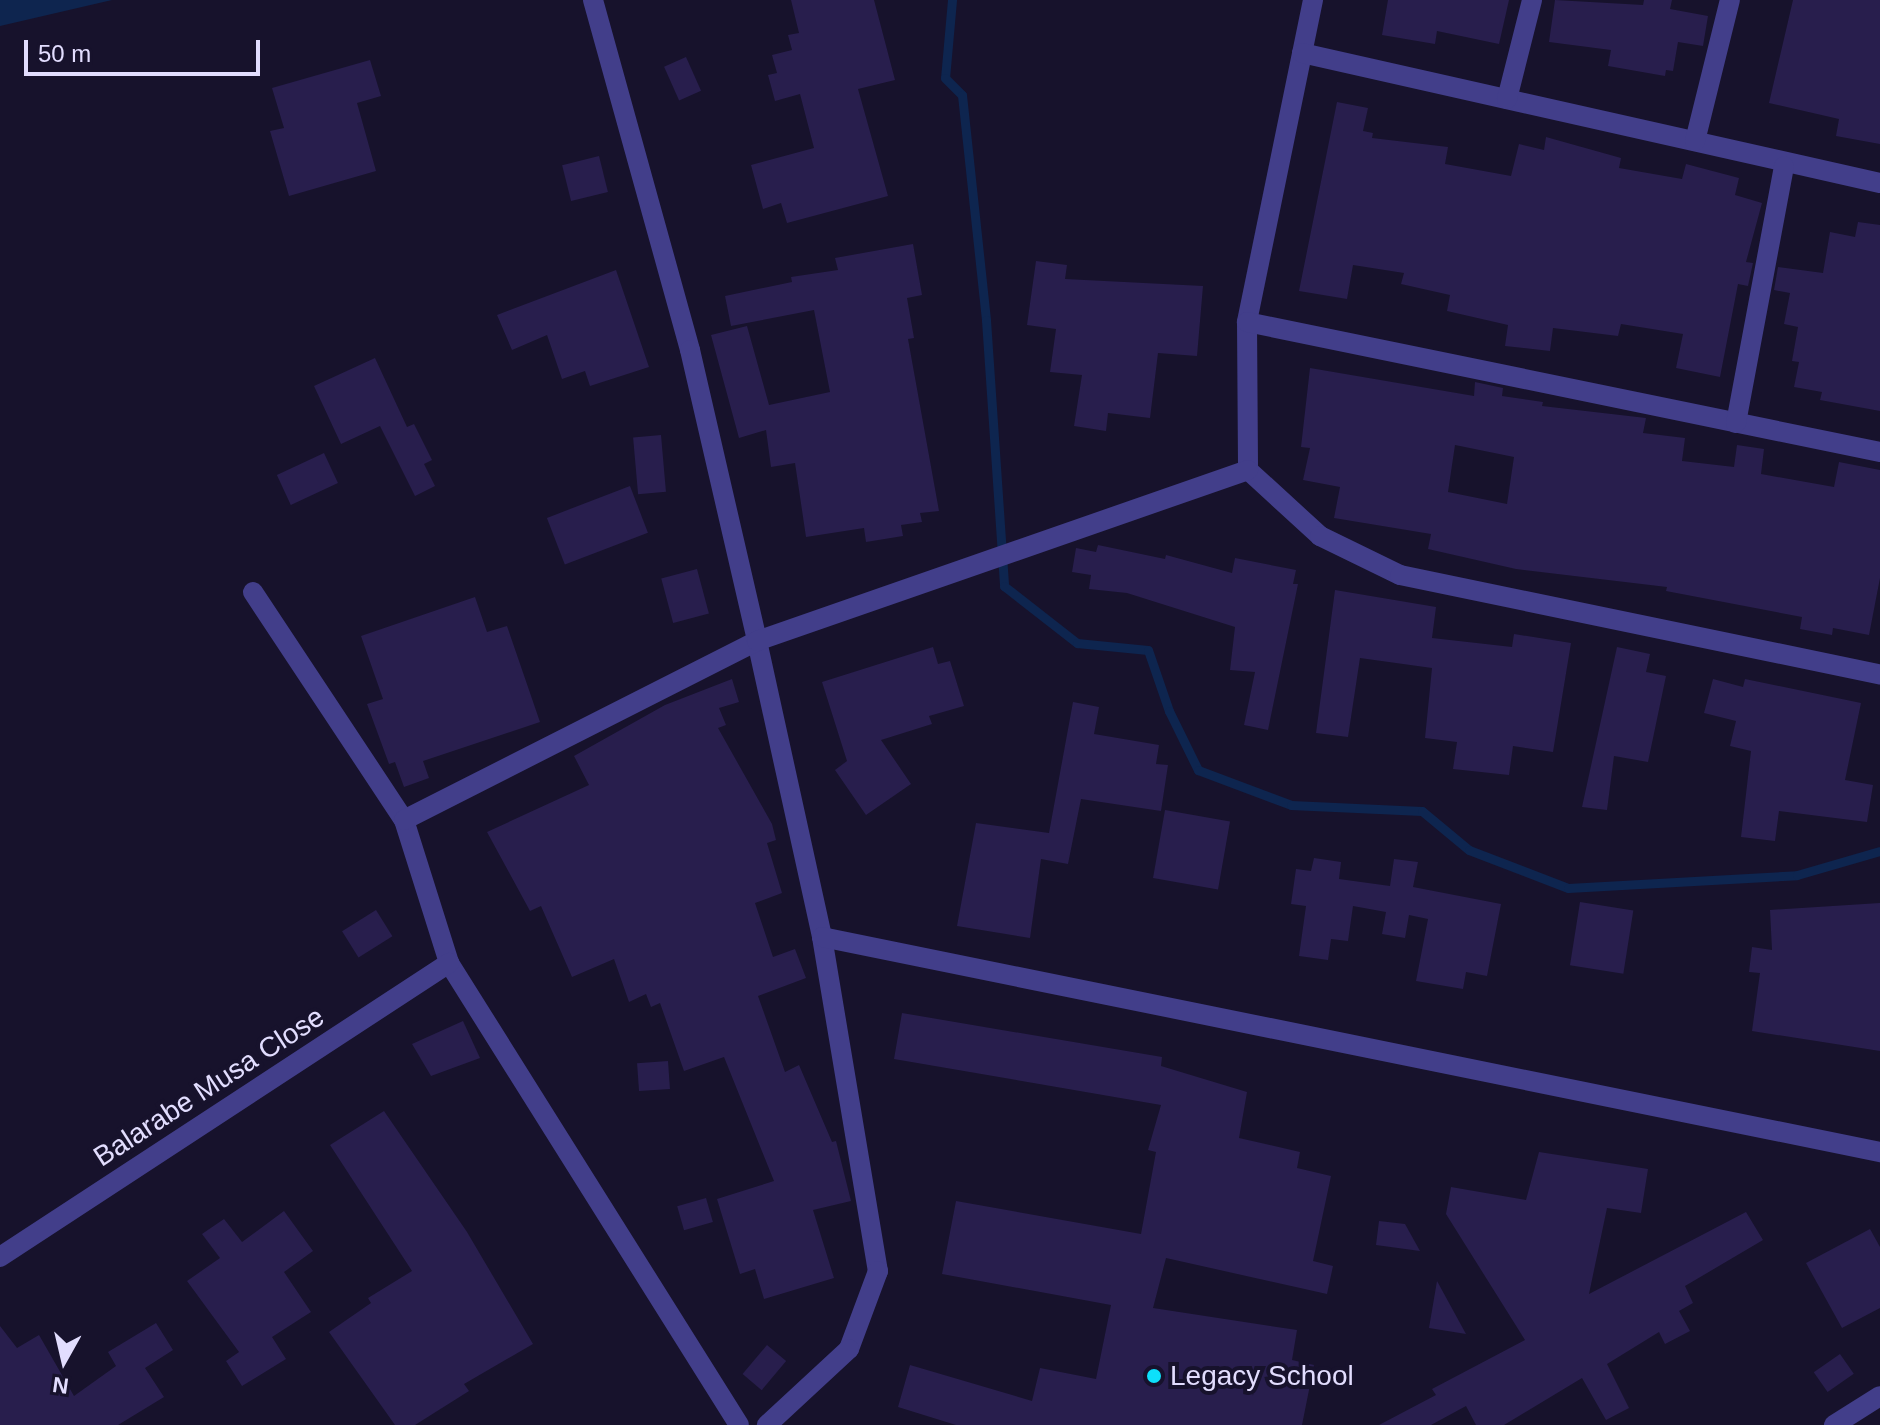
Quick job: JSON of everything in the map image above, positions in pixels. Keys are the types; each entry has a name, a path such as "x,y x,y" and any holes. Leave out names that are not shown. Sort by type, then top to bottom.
{"street":[{"path":"593,0 690,350 757,641 822,937 878,1271 849,1349 767,1425"},
{"path":"1313,0 1247,322 1248,470 1320,536 1400,575 1880,674"},
{"path":"1507,99 1532,0"},
{"path":"1695,141 1730,0"},
{"path":"1302,53 1695,141 1784,166 1880,183"},
{"path":"1736,423 1784,166"},
{"path":"1247,322 1880,452"},
{"path":"404,820 757,641 1248,470"},
{"path":"253,592 404,820 449,963 739,1425"},
{"path":"822,937 1880,1152"},
{"name":"Balarabe Musa Close","path":"0,1257 449,963"},
{"path":"1834,1425 1880,1396"}],"water":[{"path":"0,0 112,0 0,26"}],"building":[{"path":"791,0 874,0 895,80 858,89 888,196 787,223 781,203 763,209 751,165 814,148 800,94 775,101 768,75 777,73 772,55 792,50 788,35 799,33"},
{"path":"1388,0 1509,0 1499,44 1437,31 1435,44 1382,35"},
{"path":"1555,0 1643,5 1644,0 1672,0 1670,9 1708,16 1703,46 1678,42 1673,71 1666,70 1665,76 1608,66 1611,50 1549,42"},
{"path":"1793,0 1880,0 1880,144 1836,136 1839,119 1769,103"},
{"path":"686,57 701,91 679,101 664,67"},
{"path":"370,60 381,96 357,103 376,171 289,196 270,131 284,128 272,88"},
{"path":"1337,102 1368,108 1363,131 1373,133 1372,138 1448,147 1445,164 1511,176 1519,144 1544,150 1546,137 1621,158 1619,168 1682,179 1686,164 1739,178 1735,195 1762,203 1746,262 1753,263 1748,286 1738,284 1720,377 1676,368 1683,334 1621,324 1618,336 1553,328 1550,351 1505,346 1508,325 1447,311 1450,295 1401,284 1404,273 1353,265 1347,299 1299,291"},
{"path":"599,156 608,192 571,201 562,165"},
{"path":"1858,222 1880,225 1880,411 1820,400 1822,392 1794,387 1799,362 1792,361 1798,327 1784,324 1790,293 1774,290 1778,267 1823,273 1830,232 1855,237"},
{"path":"913,244 922,295 907,298 914,338 908,339 939,511 920,513 922,522 901,525 903,536 866,542 864,528 806,537 795,463 771,467 766,430 739,438 711,335 747,326 769,405 830,392 814,310 731,326 725,296 792,282 791,277 838,270 835,258"},
{"path":"1036,261 1067,265 1065,279 1203,286 1197,356 1158,353 1150,418 1108,413 1106,431 1074,426 1082,375 1050,372 1056,329 1027,325"},
{"path":"616,270 649,367 590,386 585,371 562,379 547,335 512,350 497,315"},
{"path":"375,358 407,427 414,424 432,460 424,464 435,486 415,496 380,426 341,444 314,386"},
{"path":"1310,368 1474,396 1475,382 1503,388 1502,396 1543,402 1542,406 1646,418 1643,433 1685,438 1682,461 1734,467 1737,445 1764,449 1761,474 1834,487 1839,462 1880,470 1880,578 1869,635 1833,628 1832,635 1800,629 1802,617 1666,591 1667,587 1516,569 1428,549 1431,534 1334,518 1340,487 1303,480 1310,448 1301,447","holes":["1455,445 1514,457 1507,504 1448,492"]},
{"path":"661,435 666,492 638,494 633,437"},
{"path":"324,453 338,483 291,505 277,475"},
{"path":"630,486 648,533 565,565 547,518"},
{"path":"1098,545 1165,559 1166,555 1232,573 1235,558 1296,570 1293,584 1298,584 1268,730 1244,725 1255,672 1230,670 1235,627 1127,593 1089,589 1091,575 1072,572 1076,548 1096,552"},
{"path":"697,569 709,613 673,623 661,579"},
{"path":"1335,590 1436,607 1432,638 1512,647 1514,634 1571,643 1553,752 1513,746 1509,775 1453,769 1457,742 1425,738 1432,668 1360,658 1348,737 1316,733"},
{"path":"475,597 487,632 507,626 540,722 423,761 429,778 404,787 395,762 389,764 367,704 383,699 361,636"},
{"path":"933,647 938,664 950,661 964,706 929,716 932,724 881,740 911,784 866,815 835,770 847,761 822,682"},
{"path":"1617,647 1650,654 1646,672 1666,676 1648,762 1614,756 1607,810 1582,807"},
{"path":"732,679 739,702 719,708 726,725 718,728 772,824 776,840 767,843 782,893 755,903 773,957 795,949 806,978 758,996 785,1072 799,1065 832,1142 836,1141 851,1201 813,1210 834,1278 764,1299 755,1269 740,1274 717,1199 774,1181 724,1057 684,1071 660,1003 651,1007 646,994 629,1002 614,959 572,977 541,906 530,911 487,832 589,785 574,756 665,705"},
{"path":"1713,679 1743,687 1745,679 1861,703 1845,780 1873,785 1867,822 1779,811 1775,841 1741,837 1751,751 1730,746 1736,721 1704,713"},
{"path":"1073,702 1099,707 1094,734 1159,745 1156,764 1168,765 1161,811 1081,799 1068,864 1041,859 1030,938 957,926 976,823 1049,833"},
{"path":"1165,810 1230,821 1218,889 1153,878"},
{"path":"1314,858 1341,862 1339,879 1390,886 1394,859 1418,862 1413,887 1501,904 1487,976 1466,972 1463,989 1416,981 1428,919 1409,915 1405,938 1382,934 1386,912 1353,906 1348,941 1331,939 1328,960 1299,956 1306,906 1291,904 1296,869 1311,871"},
{"path":"1580,902 1633,910 1623,974 1570,965"},
{"path":"1880,903 1880,1051 1752,1031 1760,973 1749,972 1752,947 1772,950 1770,910"},
{"path":"376,910 392,936 359,957 342,931"},
{"path":"902,1013 1162,1057 1161,1066 1247,1092 1239,1138 1300,1152 1297,1168 1331,1176 1313,1261 1333,1266 1327,1294 1166,1258 1153,1308 1297,1330 1292,1360 1314,1365 1302,1425 956,1425 898,1407 910,1365 1032,1401 1040,1368 1096,1379 1111,1305 942,1274 956,1201 1141,1234 1156,1152 1148,1150 1161,1105 894,1059"},
{"path":"463,1021 480,1058 431,1076 412,1044"},
{"path":"668,1061 670,1089 639,1091 637,1063"},
{"path":"384,1111 467,1232 533,1344 464,1384 469,1391 415,1425 395,1425 329,1332 371,1303 368,1298 412,1271 330,1145"},
{"path":"1539,1152 1648,1169 1641,1213 1607,1208 1589,1294 1746,1212 1763,1240 1685,1286 1693,1303 1679,1311 1690,1331 1665,1344 1659,1332 1607,1364 1629,1408 1606,1420 1582,1378 1504,1425 1476,1425 1466,1406 1431,1425 1379,1425 1436,1395 1432,1389 1525,1340 1446,1214 1451,1187 1526,1200"},
{"path":"706,1198 713,1222 684,1230 677,1206"},
{"path":"284,1211 313,1251 284,1272 311,1312 272,1337 286,1359 242,1386 226,1361 239,1352 187,1281 220,1258 202,1234 224,1219 242,1242"},
{"path":"1379,1221 1405,1224 1420,1251 1376,1245"},
{"path":"1870,1229 1880,1247 1880,1308 1842,1328 1806,1263"},
{"path":"1437,1281 1466,1334 1429,1328"},
{"path":"156,1323 173,1350 145,1368 164,1397 118,1425 0,1425 0,1326 17,1348 39,1335 74,1396 116,1366 108,1352"},
{"path":"767,1345 786,1361 762,1390 743,1374"},
{"path":"1840,1354 1854,1374 1828,1392 1814,1372"}],"waterway":[{"path":"952,0 945,78 962,95 986,320 1004,586 1077,643 1148,650 1169,711 1198,770 1291,805 1422,811 1469,850 1568,888 1797,875 1880,851"}],"place":[{"name":"Legacy School","path":"1154,1376"}]}
